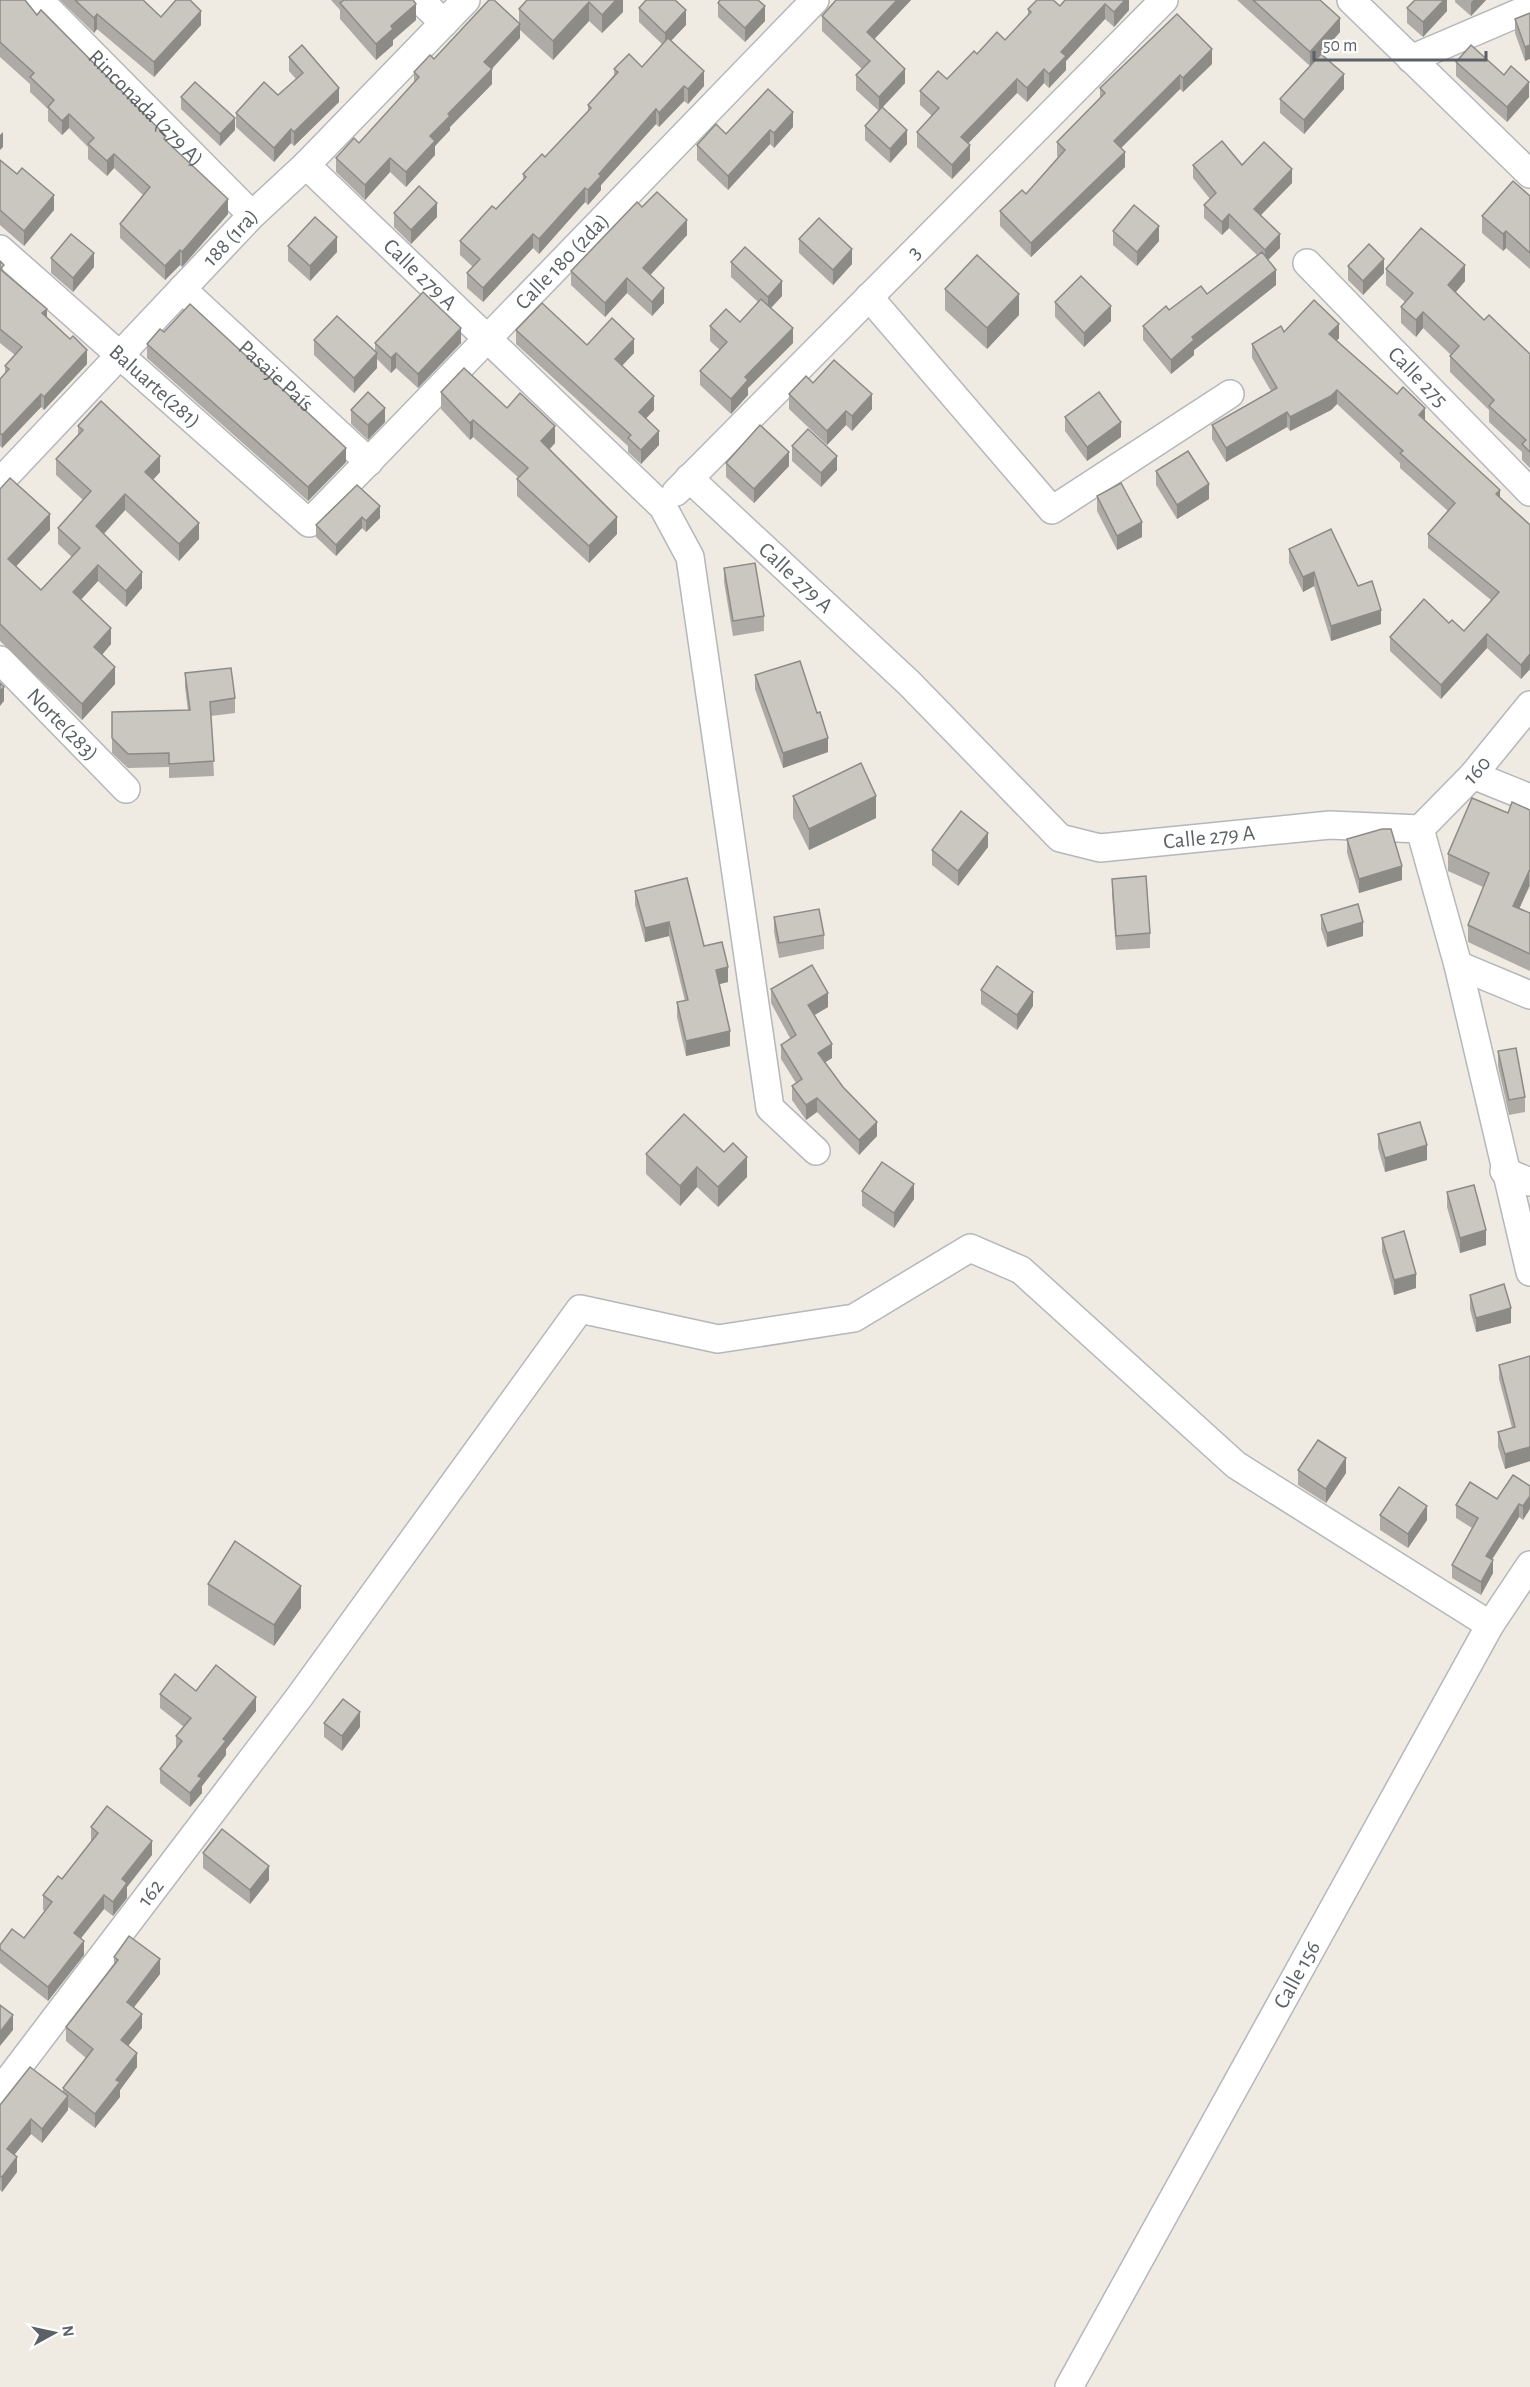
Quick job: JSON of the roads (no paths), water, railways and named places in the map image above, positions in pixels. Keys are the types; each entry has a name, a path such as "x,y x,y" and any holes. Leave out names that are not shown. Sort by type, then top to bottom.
{"street":[{"name":"Rinconada (279 A)","path":"39,0 252,215"},
{"path":"420,0 444,23"},
{"name":"188 (1ra)","path":"0,482 252,215 306,165 466,0"},
{"name":"Calle 180 (2da)","path":"309,523 815,0"},
{"name":"3","path":"663,507 688,478 1164,0"},
{"path":"1351,0 1530,174"},
{"path":"1411,59 1530,8"},
{"name":"Calle 279 A","path":"306,165 663,507 690,557 770,1108 816,1151"},
{"name":"Baluarte(281)","path":"0,249 309,523"},
{"name":"Calle 275","path":"1307,263 1530,492"},
{"name":"Pasaje País","path":"182,289 369,462"},
{"path":"869,297 1052,510 1230,394"},
{"name":"Calle 279 A","path":"688,478 909,683 1060,838 1101,848 1330,825 1420,829"},
{"name":"Norte(283)","path":"0,660 126,789"},
{"name":"160","path":"1420,829 1473,775 1530,705"},
{"path":"1473,775 1530,798"},
{"path":"1420,829 1458,965 1504,1171 1530,1272"},
{"path":"1458,965 1530,995"},
{"path":"1504,1171 1530,1182"},
{"name":"162","path":"0,2091 300,1696 580,1309 718,1339 854,1318 970,1248 1021,1270 1236,1465 1490,1625"},
{"name":"Calle 156","path":"1069,2387 1490,1625 1530,1564"}]}
